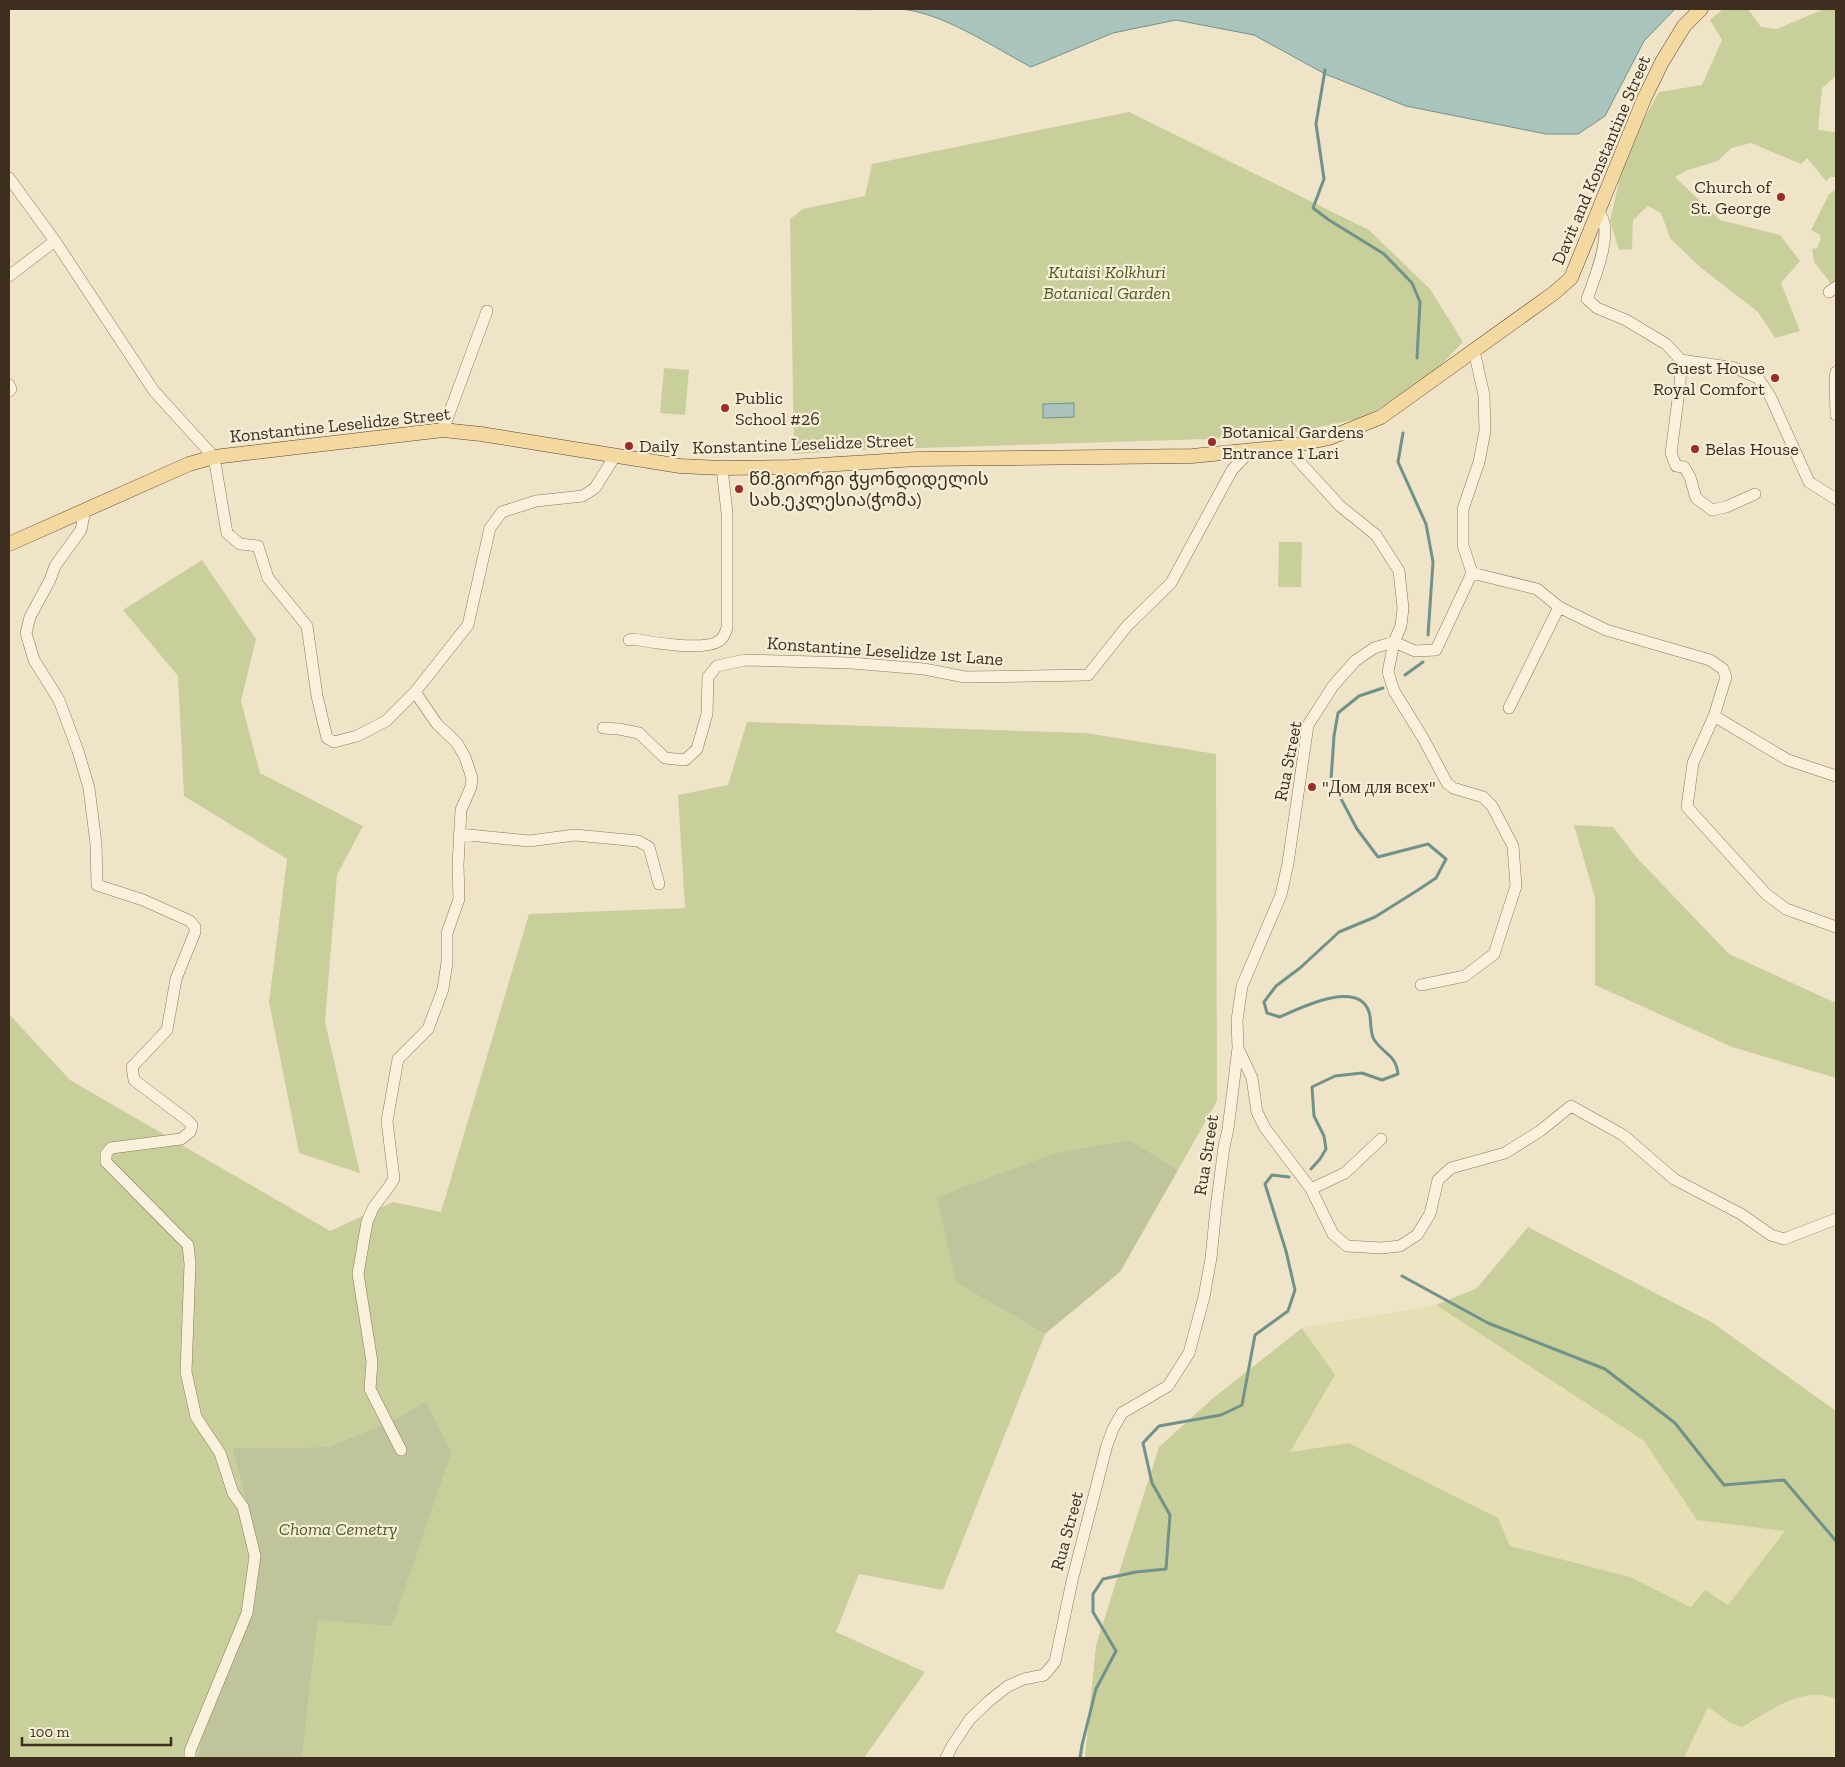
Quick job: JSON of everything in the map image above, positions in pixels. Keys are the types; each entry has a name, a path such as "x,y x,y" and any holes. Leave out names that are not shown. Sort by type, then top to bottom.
{"main road":[{"name":"Davit and Konstantine Street","path":"1474,351 1570,278 1644,98 1658,69 1684,26 1701,9"},
{"name":"Konstantine Leselidze Street","path":"9,544 190,464 214,457 443,430 481,434 680,466 722,468 790,467 917,460 1192,456 1286,447 1329,438 1381,418 1474,351"}],"street":[{"path":"9,178 55,241 154,391 214,457 226,533 240,544 258,546 268,578 307,626 317,696 327,738 334,742 357,736 386,721 415,692 468,625 490,528 502,512 536,502 583,496 595,488 615,456"},
{"path":"1598,212 1603,216 1606,229 1597,269 1587,299 1597,308 1626,320 1666,344 1681,360 1735,368 1758,378 1770,396 1809,482 1836,499"},
{"path":"9,276 55,241"},
{"path":"443,430 487,311"},
{"path":"1394,642 1415,651 1436,650 1472,574 1463,546 1463,509 1479,462 1486,431 1484,395 1474,351"},
{"path":"1681,360 1680,384 1671,453 1676,466 1684,467 1690,476 1696,498 1712,510 1726,507 1755,494"},
{"path":"1836,372 1836,415"},
{"path":"9,385 12,389 9,391"},
{"path":"1286,447 1340,506 1376,535 1399,571 1403,608 1388,672 1394,691 1423,738 1447,783 1453,788 1483,797 1492,806 1513,846 1516,886 1494,954 1466,976 1422,985"},
{"name":"Konstantine Leselidze 1st Lane","path":"603,728 639,733 665,758 685,760 697,749 707,714 708,677 718,666 744,660 851,663 924,669 965,677 1088,675 1127,626 1171,584 1232,470 1250,451"},
{"path":"629,640 634,639 670,646 710,644 719,641 724,636 727,628 727,513 722,468"},
{"path":"85,510 81,530 55,566 50,580 30,617 26,633 34,660 59,700 78,751 89,788 96,844 97,885 143,900 190,922 195,927 195,932 176,979 167,1030 132,1068 134,1080 187,1120 192,1125 190,1132 181,1139 111,1148 106,1154 106,1162 188,1245 190,1264 186,1372 196,1417 220,1453 233,1492 243,1507 254,1556 247,1613 197,1733 190,1751 190,1758"},
{"path":"1472,574 1537,589 1559,606 1606,630 1710,660 1723,670 1726,677 1714,716 1693,763 1687,807 1766,894 1786,909 1836,927"},
{"path":"1509,708 1559,606"},
{"name":"Rua Street","path":"946,1758 970,1719 989,1701 1008,1686 1024,1679 1044,1675 1055,1662 1072,1581 1107,1445 1113,1429 1122,1412 1168,1386 1189,1353 1204,1297 1211,1258 1238,1048 1237,1020 1242,986 1281,896 1288,863 1308,725 1333,686 1355,661 1374,648 1394,642"},
{"path":"401,1450 370,1390 372,1362 358,1274 367,1222 373,1208 394,1178 387,1121 398,1059 428,1029 443,989 447,962 447,932 459,899 461,810 471,787 472,778 465,757 457,743 437,724 415,692"},
{"path":"1714,716 1788,760 1836,776"},
{"path":"460,834 529,842 575,835 638,841 649,847 659,884"},
{"path":"1238,1048 1252,1078 1257,1112 1266,1128 1311,1190 1333,1234 1348,1246 1381,1248 1400,1246 1417,1235 1430,1214 1438,1180 1450,1168 1505,1152 1540,1131 1571,1106 1623,1135 1674,1179 1741,1214 1771,1235 1784,1239 1836,1219"},
{"path":"1311,1190 1345,1173 1381,1139"}],"shaded area":[{"path":"1436,1305 1644,1441 1697,1520 1786,1531 1728,1606 1692,1607 1630,1577 1510,1546 1498,1518 1349,1443 1289,1452 1335,1375 1302,1328"},
{"path":"1807,1694 1826,1694 1836,1699 1835,1758 1684,1758 1708,1707 1730,1723 1759,1717 1774,1708"}],"green space":[{"path":"1723,9 1748,9 1761,27 1777,29 1824,9 1836,9 1836,76 1822,88 1818,130 1836,132 1836,177 1830,177 1826,181 1807,158 1801,164 1751,143 1731,148 1718,161 1688,170 1675,177 1720,220 1780,235 1800,261 1781,283 1800,331 1775,338 1758,312 1700,267 1670,238 1661,213 1648,206 1633,220 1632,249 1619,250 1610,221 1622,169 1636,133 1659,92 1702,85 1722,40 1710,20"},
{"name":"Kutaisi Kolkhuri Botanical Garden","path":"1129,112 1369,230 1430,289 1463,342 1432,374 1384,406 1361,418 1275,437 855,450 794,454 790,219 803,209 865,196 872,164"},
{"path":"1836,190 1836,281 1832,285 1814,262 1812,249 1817,248 1821,239 1820,235 1811,230 1829,194"},
{"path":"664,368 689,370 685,415 660,413"},
{"path":"1279,542 1302,542 1301,587 1278,587"},
{"path":"202,560 256,639 241,701 260,773 363,826 337,875 325,1022 360,1173 299,1153 269,1002 287,859 184,796 178,676 123,610"},
{"path":"747,722 1086,733 1216,754 1217,1101 1178,1170 1130,1140 956,1283 1045,1334 943,1590 859,1574 836,1632 925,1672 864,1758 302,1758 318,1619 392,1625 452,1452 426,1401 395,1419 328,1447 232,1448 260,1553 253,1612 201,1740 197,1758 9,1758 9,1014 70,1080 330,1231 393,1202 441,1212 529,914 685,908 678,795 728,785"},
{"path":"1574,825 1613,827 1637,858 1729,954 1836,1003 1836,1078 1732,1047 1595,985 1595,898"},
{"path":"1130,1140 1178,1170 1120,1272 1045,1334 956,1283 937,1197 1053,1154"},
{"path":"1528,1227 1713,1323 1836,1411 1836,1699 1824,1695 1799,1697 1742,1727 1730,1723 1708,1707 1684,1758 1085,1758 1096,1645 1159,1447 1212,1399 1302,1328 1335,1375 1290,1452 1349,1443 1498,1518 1510,1546 1630,1577 1691,1607 1705,1590 1728,1605 1785,1531 1697,1520 1644,1441 1436,1305 1477,1288"},
{"name":"Choma Cemetry","path":"426,1401 452,1452 392,1626 318,1620 302,1758 197,1758 201,1740 253,1612 260,1553 232,1448 328,1447 395,1419"}],"water":[{"path":"850,9 884,9 863,10"},
{"path":"900,9 1675,9 1644,41 1605,116 1578,134 1546,134 1406,106 1325,74 1254,35 1176,20 1113,33 1031,67 950,23"},
{"path":"1074,403 1074,417 1043,418 1043,404"}],"waterway":[{"path":"1325,70 1316,124 1324,179 1313,208 1384,254 1412,283 1420,302 1417,358"},
{"path":"1403,433 1398,462 1426,524 1433,562 1428,635"},
{"path":"1405,675 1423,662"},
{"path":"1311,1169 1326,1149 1324,1136 1314,1116 1312,1087 1335,1076 1362,1073 1382,1080 1398,1074 1397,1068 1392,1059 1373,1038 1369,1012 1363,1002 1353,998 1328,999 1280,1017 1267,1013 1264,1002 1276,986 1300,968 1339,932 1375,917 1436,878 1446,859 1428,844 1378,857 1357,829 1331,780 1334,736 1338,713 1359,696 1383,688"},
{"path":"1080,1758 1096,1689 1116,1651 1093,1612 1093,1594 1103,1579 1136,1572 1166,1569 1170,1515 1152,1483 1143,1443 1159,1426 1221,1415 1242,1405 1255,1335 1288,1311 1295,1290 1286,1251 1265,1184 1272,1175 1289,1177"},
{"path":"1402,1276 1488,1323 1605,1369 1675,1423 1724,1485 1784,1480 1836,1541"}],"place":[{"name":"Church of St. George","path":"1781,197"},
{"name":"Guest House Royal Comfort","path":"1775,378"},
{"name":"Public School #26","path":"725,408"},
{"name":"Botanical Gardens Entrance 1 Lari","path":"1212,442"},
{"name":"Daily","path":"629,446"},
{"name":"Belas House","path":"1695,449"},
{"name":"წმ.გიორგი ჭყონდიდელის სახ.ეკლესია(ჭომა)","path":"739,489"},
{"name":"\"Дом для всех\"","path":"1312,787"}]}
